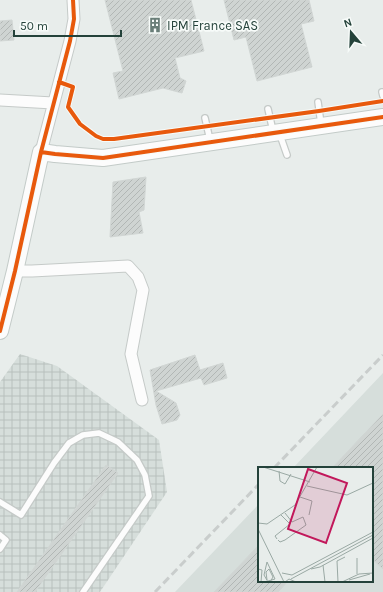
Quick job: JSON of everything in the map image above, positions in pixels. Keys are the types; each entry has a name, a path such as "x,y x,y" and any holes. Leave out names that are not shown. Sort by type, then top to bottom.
{"street":[{"path":"0,331 15,271 41,152 70,41 74,18 73,0"},
{"path":"0,100 53,104"},
{"path":"41,152 103,158 383,117"},
{"path":"15,271 128,266 138,277 143,290 131,354 142,400"}],"lane":[{"path":"318,102 322,126"},
{"path":"268,109 276,133 288,155"},
{"path":"205,118 210,142"},
{"path":"0,502 21,515 54,463 69,443 83,435 99,433 118,442 137,460 145,474 149,496 83,592"},
{"path":"0,535 6,540 0,549"}],"shaded area":[{"path":"20,354 57,366 159,440 167,492 100,592 0,592 0,382"},
{"path":"383,373 383,592 175,592 258,505 258,582 373,582 373,467 294,467"}],"building":[{"name":"IPM France SAS","path":"105,0 191,0 204,51 175,58 180,78 186,81 182,93 163,88 119,99 113,73 123,71"},
{"path":"224,0 309,0 314,21 301,24 312,67 257,81 246,37 234,40"},
{"path":"12,20 14,40 0,41 0,21"},
{"path":"146,177 144,210 139,212 143,233 110,237 113,182"},
{"path":"195,355 200,370 223,363 227,378 204,385 201,378 156,391 176,403 180,415 177,420 162,424 156,405 150,370"},
{"path":"383,414 383,569 373,560 373,467 333,467"},
{"path":"106,465 118,473 35,592 17,592"},
{"path":"258,546 258,582 287,582 278,592 214,592"}],"railway":[{"path":"275,467 383,355"},
{"path":"155,592 258,485"}],"cycle path":[{"path":"0,331 15,271 41,152 70,41 74,19 73,0"},
{"path":"59,82 73,87 68,107 80,124 96,136 103,139 114,139 383,101"},
{"path":"41,152 103,158 383,117"}],"place":[{"name":"IPM France SAS","path":"155,25"}]}
